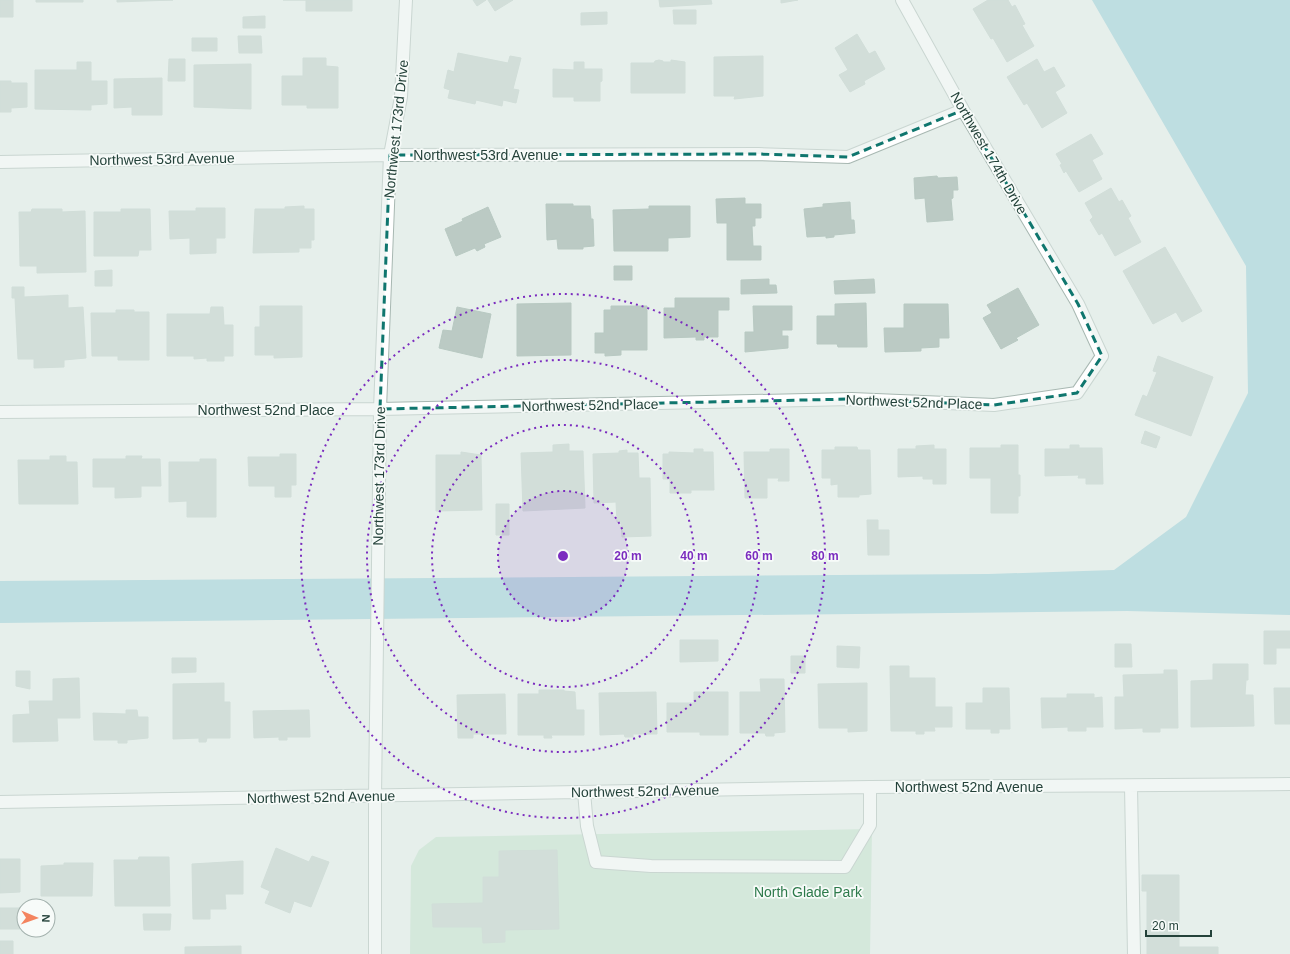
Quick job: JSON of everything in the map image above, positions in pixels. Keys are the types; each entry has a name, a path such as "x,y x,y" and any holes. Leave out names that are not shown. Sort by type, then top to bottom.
{"street":[{"name":"Northwest 173rd Drive","path":"375,954 375,796 380,409 390,155 401,97 406,0"},
{"name":"Northwest 174th Drive","path":"902,0 963,110 1078,304"},
{"name":"Northwest 53rd Avenue","path":"0,162 390,155 758,154 848,157 963,110"},
{"name":"Northwest 52nd Place","path":"0,412 380,409 852,399 994,405 1077,393 1102,356 1078,304"},
{"name":"Northwest 52nd Avenue","path":"0,802 870,787 1290,784"},
{"path":"1131,786 1134,954"},
{"path":"584,792 588,826 596,862 651,866 845,867 870,825 870,787"}],"highlighted area":[{"path":"963,110 1078,304 1102,356 1077,393 994,405 852,399 380,409 390,155 758,154 848,157"}],"green space":[{"name":"North Glade Park","path":"872,829 870,954 410,954 411,866 419,850 436,837"}],"water":[{"path":"1092,0 1290,0 1290,615 1127,611 0,623 0,581 989,574 1114,570 1186,517 1248,393 1246,266"}],"building":[{"path":"0,0 13,0 13,17 0,17"},
{"path":"36,0 83,0 83,2 36,2"},
{"path":"117,0 173,0 117,2"},
{"path":"306,0 352,0 352,11 306,11"},
{"path":"473,0 486,0 477,6"},
{"path":"488,0 513,0 495,11"},
{"path":"659,0 711,0 712,4 660,7"},
{"path":"781,0 798,0 781,3"},
{"path":"988,0 1008,0 1012,7 1015,5 1025,24 1022,25 1034,46 1007,62 973,9"},
{"path":"673,10 696,10 696,24 674,24"},
{"path":"607,12 607,24 581,25 581,13"},
{"path":"265,16 265,28 243,28 243,17"},
{"path":"857,34 869,54 875,51 885,69 864,81 865,84 850,92 839,75 848,70 835,48"},
{"path":"238,36 261,36 262,53 239,53"},
{"path":"192,38 217,38 217,51 192,51"},
{"path":"458,53 508,63 510,56 521,58 513,89 519,90 516,103 503,100 502,106 476,100 475,104 448,98 450,90 444,88 448,70 454,72"},
{"path":"763,56 763,96 734,99 735,96 714,96 714,57"},
{"path":"303,58 326,58 326,66 338,67 338,108 307,108 307,105 282,105 282,76 303,76"},
{"path":"169,59 185,59 185,81 168,81"},
{"path":"1037,59 1044,72 1054,67 1065,86 1055,92 1067,113 1042,128 1027,103 1024,105 1007,77"},
{"path":"659,60 663,62 671,62 671,60 685,62 685,93 631,93 631,63 654,63 655,61"},
{"path":"77,62 91,62 91,81 107,81 107,104 91,105 91,110 35,109 35,70 77,70"},
{"path":"574,62 584,62 584,69 602,69 600,101 574,101 574,97 553,97 553,69 574,70"},
{"path":"251,64 251,109 194,107 194,65"},
{"path":"162,78 162,115 132,115 132,107 114,108 114,79"},
{"path":"0,81 27,83 27,107 11,108 11,112 0,112"},
{"path":"1091,134 1103,154 1092,160 1102,179 1079,192 1066,171 1064,173 1060,165 1062,164 1056,154"},
{"path":"937,176 938,178 957,177 958,190 953,190 953,198 951,199 953,220 927,222 925,198 915,199 914,178"},
{"path":"1111,188 1119,202 1122,200 1131,216 1128,218 1141,242 1115,256 1102,233 1099,235 1090,220 1093,217 1085,203"},
{"path":"745,198 745,204 761,204 761,218 755,218 755,226 752,226 753,246 761,246 761,260 727,260 727,223 717,223 716,199"},
{"path":"850,202 851,220 854,220 855,233 834,235 834,237 826,238 826,236 807,237 804,209 823,207 823,204"},
{"path":"546,204 573,204 573,206 590,206 591,219 593,219 594,246 583,247 583,249 558,249 557,239 547,240"},
{"path":"304,206 304,209 314,209 314,240 311,240 311,248 299,248 299,252 253,253 255,209 285,209 285,207"},
{"path":"649,206 690,206 690,237 668,238 668,251 614,251 613,210 649,209"},
{"path":"488,207 501,237 484,244 485,247 477,251 475,248 456,256 445,229"},
{"path":"196,208 225,208 225,238 216,238 216,253 190,254 190,238 170,239 169,211 196,211"},
{"path":"32,209 62,209 62,212 85,211 86,272 37,273 37,266 20,266 19,212 31,212"},
{"path":"121,209 150,209 151,250 139,250 138,256 94,256 94,212 121,212"},
{"path":"1165,247 1202,311 1182,322 1176,312 1153,324 1123,271"},
{"path":"614,266 632,266 632,280 614,280"},
{"path":"112,270 112,286 95,286 95,271"},
{"path":"769,279 769,285 776,285 777,293 741,294 741,280"},
{"path":"874,279 875,293 835,294 834,281"},
{"path":"12,287 24,287 24,297 68,295 68,308 83,307 86,358 64,360 64,367 34,368 34,359 18,359 15,298 12,298"},
{"path":"1018,288 1039,325 1016,338 1018,340 1001,349 983,318 992,313 987,305"},
{"path":"675,298 729,298 729,310 718,310 718,337 704,337 704,340 696,340 696,337 664,338 664,308 675,308"},
{"path":"571,303 571,355 517,356 517,304"},
{"path":"866,303 867,347 838,347 837,344 817,344 817,316 835,316 835,304"},
{"path":"904,304 948,304 949,338 939,338 939,347 921,348 921,351 885,352 884,328 904,328"},
{"path":"260,306 302,306 302,357 274,358 274,355 255,355 255,327 260,327"},
{"path":"611,306 647,306 647,350 621,350 621,355 605,356 605,353 595,353 595,333 604,333 604,310 611,310"},
{"path":"753,306 792,306 792,330 782,330 782,336 788,336 788,348 745,352 745,332 754,332"},
{"path":"211,307 223,307 224,325 233,325 233,356 224,356 224,361 207,361 207,358 194,359 194,356 167,356 167,314 210,314"},
{"path":"457,307 491,314 482,358 439,348 443,330 452,331"},
{"path":"116,310 149,312 149,360 118,360 118,356 92,356 91,313 116,313"},
{"path":"1158,356 1213,377 1191,436 1135,415 1143,395 1147,397 1157,372 1153,371"},
{"path":"1145,431 1160,437 1156,448 1141,443"},
{"path":"569,444 569,451 583,451 585,508 523,511 521,453 553,452 553,445"},
{"path":"934,445 934,449 946,449 946,484 933,484 933,479 923,479 923,476 898,477 898,449 916,449 916,446"},
{"path":"1001,445 1018,445 1020,496 1018,496 1018,513 991,513 991,478 970,478 970,448 1001,448"},
{"path":"1070,445 1079,445 1079,448 1102,448 1103,484 1086,484 1086,478 1078,478 1079,475 1045,476 1045,449 1070,449"},
{"path":"835,447 857,447 858,450 870,450 871,494 859,495 859,497 838,497 838,484 831,485 831,478 822,478 822,450 835,450"},
{"path":"694,449 703,449 703,452 713,452 714,490 691,490 691,493 670,493 670,479 663,479 663,454 669,454 669,452 694,453"},
{"path":"770,449 789,449 789,481 778,481 779,478 767,478 767,498 745,498 744,452 770,452"},
{"path":"627,450 627,453 638,453 639,478 650,478 651,536 622,537 621,522 617,522 616,502 594,503 593,454 619,453 619,451"},
{"path":"461,452 481,455 482,510 436,511 436,455 461,455"},
{"path":"280,454 296,454 296,485 291,485 291,497 275,497 275,486 249,486 248,457 280,457"},
{"path":"50,456 66,456 66,462 77,462 78,504 19,504 18,460 50,460"},
{"path":"126,456 142,456 141,459 160,459 161,486 141,486 141,497 115,498 115,487 93,487 93,459 126,459"},
{"path":"200,459 216,459 216,517 187,517 187,501 169,502 169,462 200,462"},
{"path":"496,504 509,504 509,535 496,535"},
{"path":"867,520 878,520 878,530 889,530 889,555 868,555"},
{"path":"1264,631 1290,631 1290,648 1276,648 1276,664 1264,664"},
{"path":"680,640 718,640 718,661 680,662"},
{"path":"1115,644 1131,644 1132,667 1115,667"},
{"path":"837,646 860,647 859,668 837,667"},
{"path":"791,656 805,656 805,673 791,673"},
{"path":"172,658 196,658 196,672 172,673"},
{"path":"1213,664 1248,664 1248,680 1246,680 1245,695 1253,695 1254,726 1191,727 1191,681 1213,680"},
{"path":"890,666 909,666 909,678 935,678 935,707 952,707 952,727 934,727 935,731 924,731 924,734 916,734 916,731 891,731"},
{"path":"1164,670 1177,670 1178,728 1160,728 1160,732 1143,732 1143,728 1115,729 1115,697 1124,697 1123,675 1164,674"},
{"path":"16,671 30,671 30,689 16,686"},
{"path":"79,678 80,718 57,718 58,741 13,742 13,715 30,714 29,701 53,701 53,679"},
{"path":"760,679 784,679 785,732 774,733 774,736 766,736 765,733 740,733 740,692 761,692"},
{"path":"224,683 224,702 230,702 230,738 207,738 206,742 199,742 199,738 173,739 173,684"},
{"path":"867,683 867,731 848,732 848,728 819,728 818,684"},
{"path":"983,688 1009,688 1010,729 999,729 999,733 991,733 991,729 966,729 966,703 983,703"},
{"path":"1274,688 1290,688 1290,724 1275,724"},
{"path":"539,690 564,690 575,692 576,710 584,710 584,735 551,735 552,738 544,738 544,735 518,735 518,694 539,694"},
{"path":"656,692 657,734 633,734 633,737 625,737 624,734 600,735 599,693"},
{"path":"694,692 728,692 728,735 700,735 700,732 667,732 667,703 694,703"},
{"path":"505,694 506,734 473,734 473,738 458,738 457,695"},
{"path":"1067,694 1094,694 1094,698 1102,697 1103,727 1086,727 1086,731 1068,731 1068,727 1042,728 1041,698 1067,698"},
{"path":"126,710 137,710 138,717 148,717 148,738 127,740 127,743 118,743 118,740 94,740 93,713 126,714"},
{"path":"309,710 310,737 287,737 287,740 279,740 279,737 254,738 253,711"},
{"path":"276,848 309,862 312,856 329,862 311,907 294,901 290,913 265,903 270,891 261,887"},
{"path":"557,850 559,929 505,930 505,942 483,943 482,927 433,927 432,904 483,903 483,877 499,877 499,851"},
{"path":"139,857 169,857 170,906 115,906 114,860 138,860"},
{"path":"0,859 20,859 20,892 0,893"},
{"path":"243,861 243,894 225,894 226,909 210,909 210,919 193,919 192,864"},
{"path":"64,863 93,863 92,896 41,896 41,866 64,865"},
{"path":"1142,875 1179,875 1179,947 1218,947 1218,954 1147,954 1147,891 1142,891"},
{"path":"0,908 16,908 16,929 0,929"},
{"path":"143,914 171,914 170,930 144,930"},
{"path":"0,941 13,941 13,954 0,954"},
{"path":"241,946 241,954 185,954 185,947"}]}
